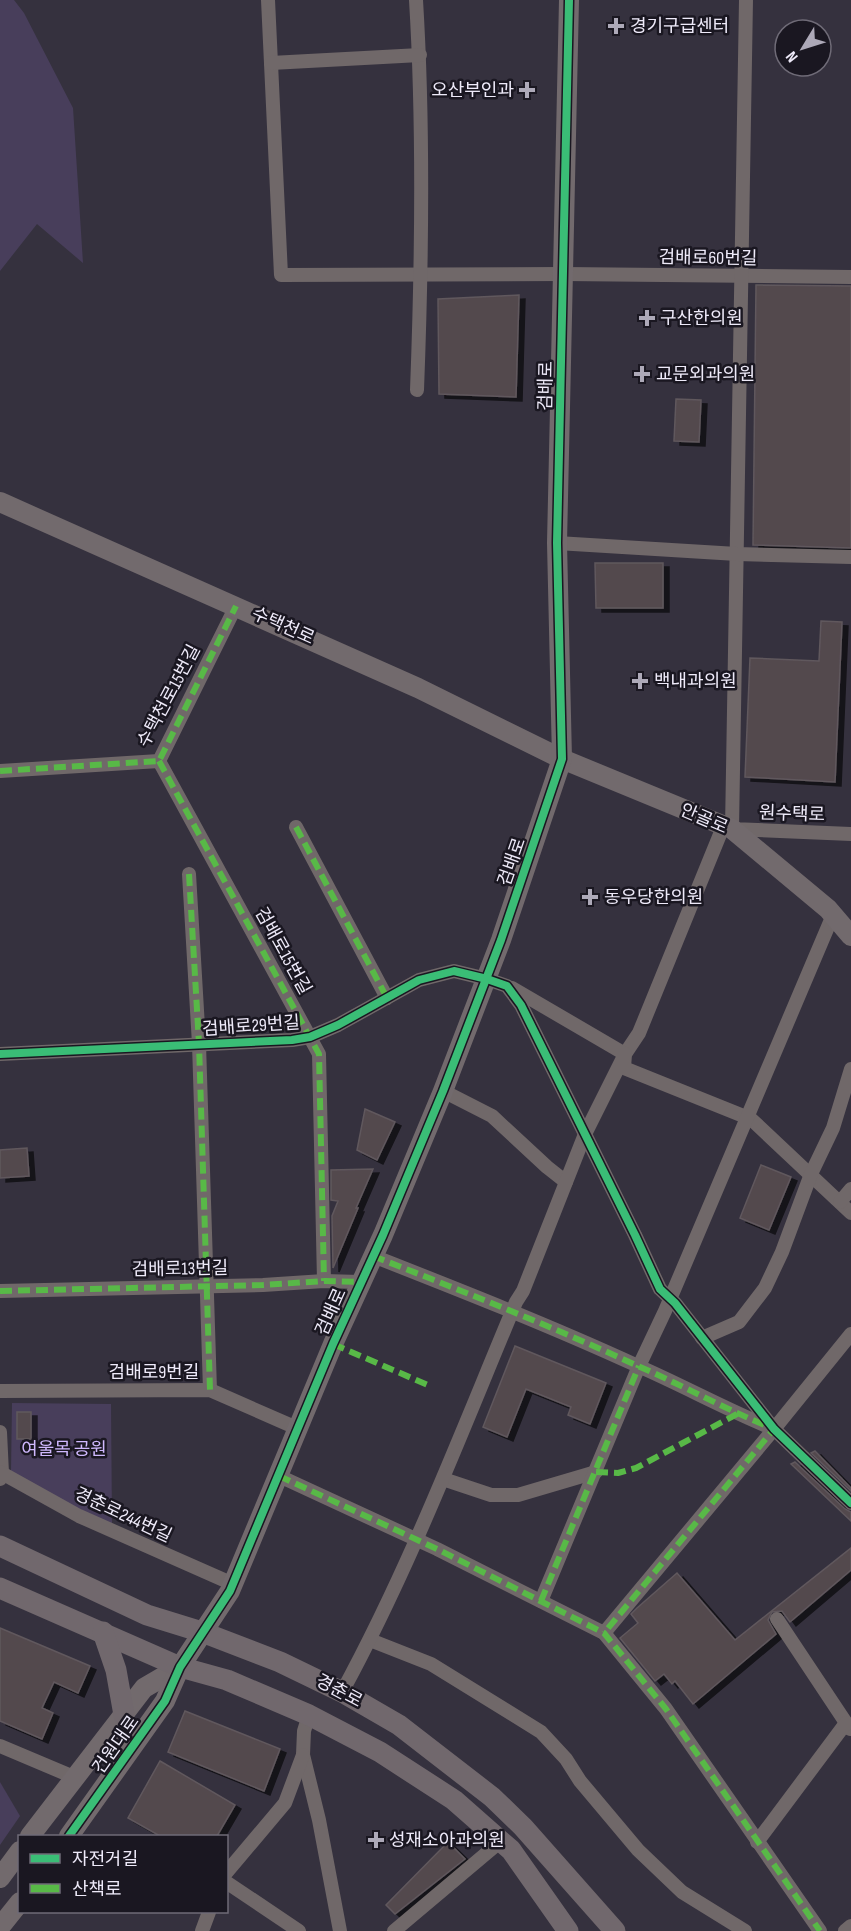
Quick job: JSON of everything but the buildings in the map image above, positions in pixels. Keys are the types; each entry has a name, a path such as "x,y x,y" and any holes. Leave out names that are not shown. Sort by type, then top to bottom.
{"main road":[{"name":"경춘로","path":"0,1546 147,1616 202,1632 280,1662 342,1692 399,1725 492,1797 547,1852 615,1931"},
{"name":"경춘로","path":"0,1588 180,1667 227,1680 309,1715 380,1752 445,1794 511,1850 568,1931"},
{"path":"103,1632 116,1670 124,1715"}],"street":[{"path":"268,0 271,63 420,56"},
{"path":"417,0 420,56 421,275 417,390"},
{"name":"검배로","path":"180,1667 233,1584 443,1091 488,979 562,759 557,543 569,0"},
{"path":"342,1692 370,1640 443,1479 512,1311 523,1291 585,1134 625,1054 639,1033 716,848 727,828 737,554 746,0"},
{"name":"검배로60번길","path":"271,63 281,275 564,274 851,277"},
{"name":"수택천로","path":"0,502 418,688 562,759"},
{"path":"557,543 737,554 851,557"},
{"name":"수택천로15번길","path":"0,771 159,761 236,606"},
{"name":"안골로","path":"562,759 727,828 833,915 851,936"},
{"name":"검배로15번길","path":"159,761 319,1054 324,1281"},
{"path":"296,827 387,998"},
{"name":"원수택로","path":"727,828 851,834"},
{"name":"검배로29번길","path":"189,874 199,1044 210,1390"},
{"path":"541,1601 639,1366 670,1299 833,915"},
{"name":"검배로29번길","path":"0,1054 292,1040 310,1037 338,1025 419,980 454,971 507,986 625,1054"},
{"path":"507,986 521,1005 660,1289 774,1429 851,1503"},
{"path":"625,1054 624,1068 751,1119 851,1213"},
{"path":"702,1338 739,1322 765,1288 782,1252 811,1174 833,1128 851,1069"},
{"path":"443,1091 492,1116 566,1182"},
{"path":"840,1202 851,1189"},
{"path":"373,1257 512,1311 639,1366 737,1414 774,1429"},
{"name":"검배로13번길","path":"0,1291 208,1287 324,1281 360,1282"},
{"path":"604,1633 851,1334"},
{"name":"검배로9번길","path":"0,1391 210,1390 299,1429"},
{"name":"경춘로244번길","path":"0,1432 1,1475 79,1516 233,1584"},
{"path":"443,1479 491,1495 518,1495 596,1472"},
{"path":"279,1476 416,1539 604,1633 666,1709 820,1931"},
{"path":"757,1842 848,1727 777,1619"},
{"path":"370,1640 431,1664 541,1732 566,1759 580,1781 638,1850 682,1892 745,1931"},
{"name":"건원대로","path":"31,1835 144,1688 180,1667"},
{"name":"건원대로","path":"70,1835 165,1701 180,1667"},
{"path":"309,1715 304,1731 303,1755 319,1820 340,1931"},
{"path":"0,1746 76,1778"},
{"path":"228,1871 285,1803 303,1755"},
{"path":"394,1931 501,1841"},
{"path":"0,1878 18,1854"},
{"path":"228,1883 299,1931"},
{"path":"0,1927 18,1904"},
{"path":"202,1931 208,1913"},
{"path":"844,1931 851,1926"}],"green space":[{"path":"0,0 14,0 24,13 73,108 83,263 37,224 0,271"},
{"name":"여울목 공원","path":"12,1403 111,1404 112,1524 72,1508 11,1471"},
{"path":"0,1782 20,1816 0,1845"}],"marked path":[{"path":"0,771 159,761 236,606"},
{"path":"159,761 319,1054 324,1281"},
{"path":"296,827 387,998"},
{"path":"189,874 199,1044 210,1390"},
{"path":"373,1256 572,1337 774,1429 604,1633"},
{"path":"0,1291 263,1285 324,1281 360,1282"},
{"path":"333,1344 430,1386"},
{"path":"541,1601 639,1366"},
{"path":"596,1472 618,1473 636,1468 737,1414"},
{"path":"279,1476 437,1549 604,1633 666,1709 820,1931"}],"cycle path":[{"path":"70,1835 165,1701 180,1667 230,1591 333,1344 383,1235 443,1091 501,940 562,759 557,543 569,0"},
{"path":"0,1054 292,1040 310,1037 338,1025 419,980 454,971 507,986 521,1005 660,1289 675,1303 774,1429 851,1503"}],"place":[{"name":"경기구급센터","path":"616,26"},
{"name":"오산부인과","path":"527,90"},
{"name":"구산한의원","path":"647,318"},
{"name":"교문외과의원","path":"642,374"},
{"name":"백내과의원","path":"640,681"},
{"name":"동우당한의원","path":"590,897"},
{"name":"성재소아과의원","path":"376,1840"}]}
